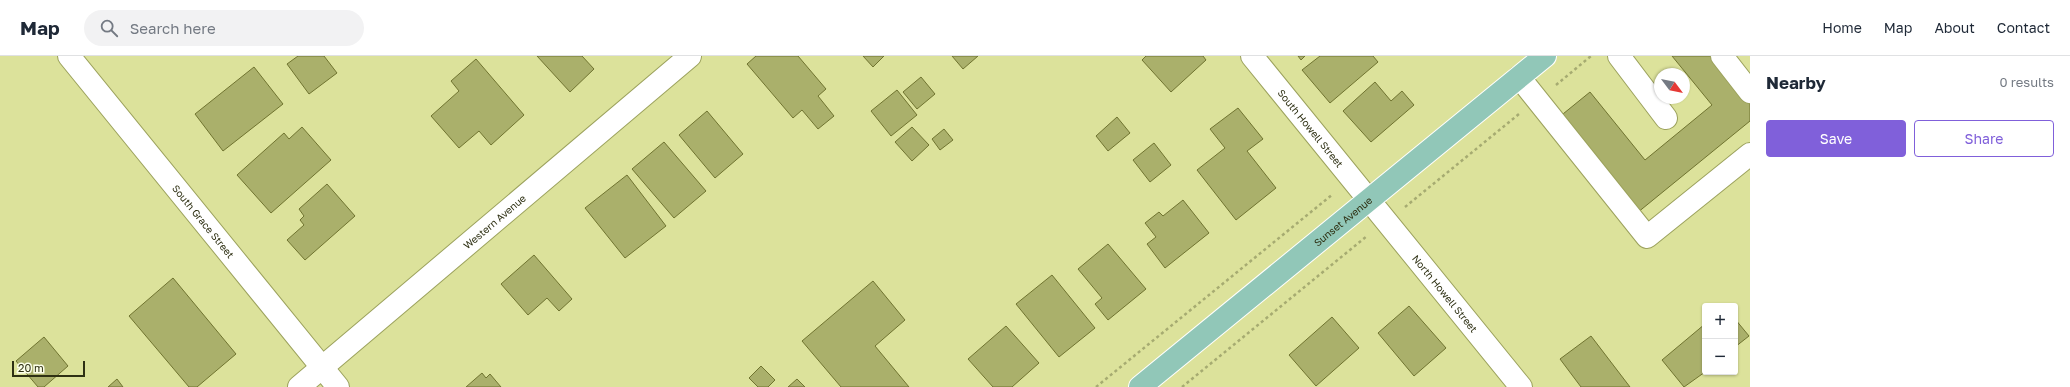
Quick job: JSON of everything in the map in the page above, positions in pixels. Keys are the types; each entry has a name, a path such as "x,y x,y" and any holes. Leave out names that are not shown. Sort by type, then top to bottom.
{"main road":[{"name":"Sunset Avenue","path":"1140,387 1545,56"}],"street":[{"name":"South Grace Street","path":"69,56 338,387"},
{"name":"Western Avenue","path":"299,387 690,56"},
{"name":"South Howell Street","path":"1252,56 1369,200"},
{"path":"1619,56 1666,118"},
{"path":"1722,56 1750,92"},
{"path":"1519,77 1647,237 1750,154"},
{"name":"North Howell Street","path":"1369,200 1521,387"}],"path":[{"path":"1400,211 1591,56"},
{"path":"1096,387 1336,191"},
{"path":"1182,387 1370,234"}],"building":[{"path":"298,56 324,56 337,73 309,94 287,64"},
{"path":"537,56 582,56 594,69 570,92"},
{"path":"756,56 798,56 826,89 818,96 834,116 818,129 802,110 793,118 747,64"},
{"path":"863,56 884,56 873,67"},
{"path":"952,56 978,56 963,69"},
{"path":"1146,56 1203,56 1206,60 1171,92 1142,60"},
{"path":"1298,56 1305,56 1301,60"},
{"path":"1320,56 1373,56 1378,62 1330,103 1302,70"},
{"path":"1672,56 1715,56 1750,99 1750,121 1637,213 1558,118 1590,92 1645,160 1712,105 1690,78 1690,68 1682,68"},
{"path":"476,59 524,115 491,145 479,131 459,148 431,116 459,91 451,81"},
{"path":"254,67 283,104 223,151 195,114"},
{"path":"921,77 935,94 917,109 903,92"},
{"path":"1375,82 1391,101 1402,91 1414,105 1371,142 1343,111"},
{"path":"897,90 917,115 891,136 871,111"},
{"path":"1238,108 1263,139 1247,151 1276,188 1236,220 1197,170 1225,148 1210,129"},
{"path":"707,111 743,154 715,178 679,135"},
{"path":"1117,117 1130,133 1108,151 1096,136"},
{"path":"302,127 331,160 271,213 237,175 284,133 289,139"},
{"path":"912,127 929,145 912,161 895,142"},
{"path":"944,129 953,140 940,150 932,139"},
{"path":"664,142 706,191 674,218 632,169"},
{"path":"1154,143 1171,165 1150,182 1133,160"},
{"path":"627,175 666,226 625,258 585,208"},
{"path":"327,184 355,216 305,260 287,240 304,225 300,220 304,216 299,209"},
{"path":"1183,200 1209,233 1165,268 1147,244 1156,237 1145,223 1159,212 1163,216"},
{"path":"1108,244 1146,289 1108,320 1095,304 1102,298 1078,269"},
{"path":"534,255 572,299 559,311 547,298 528,315 501,284"},
{"path":"1052,275 1095,328 1059,357 1016,304"},
{"path":"173,278 236,354 197,387 189,387 129,316"},
{"path":"873,281 905,320 875,346 909,387 841,387 802,341"},
{"path":"1409,306 1446,348 1414,376 1378,333"},
{"path":"1332,317 1359,348 1316,386 1289,355"},
{"path":"1738,323 1749,336 1738,345"},
{"path":"1006,326 1039,363 1012,387 993,387 968,359"},
{"path":"1702,327 1702,374 1684,387 1662,360"},
{"path":"1591,336 1630,387 1581,387 1560,359"},
{"path":"44,337 68,366 44,387 38,387 16,361"},
{"path":"761,366 775,380 768,387 758,387 749,378"},
{"path":"482,373 486,378 490,374 501,387 466,387"},
{"path":"117,379 123,387 108,387"},
{"path":"797,379 805,387 788,387"}]}
